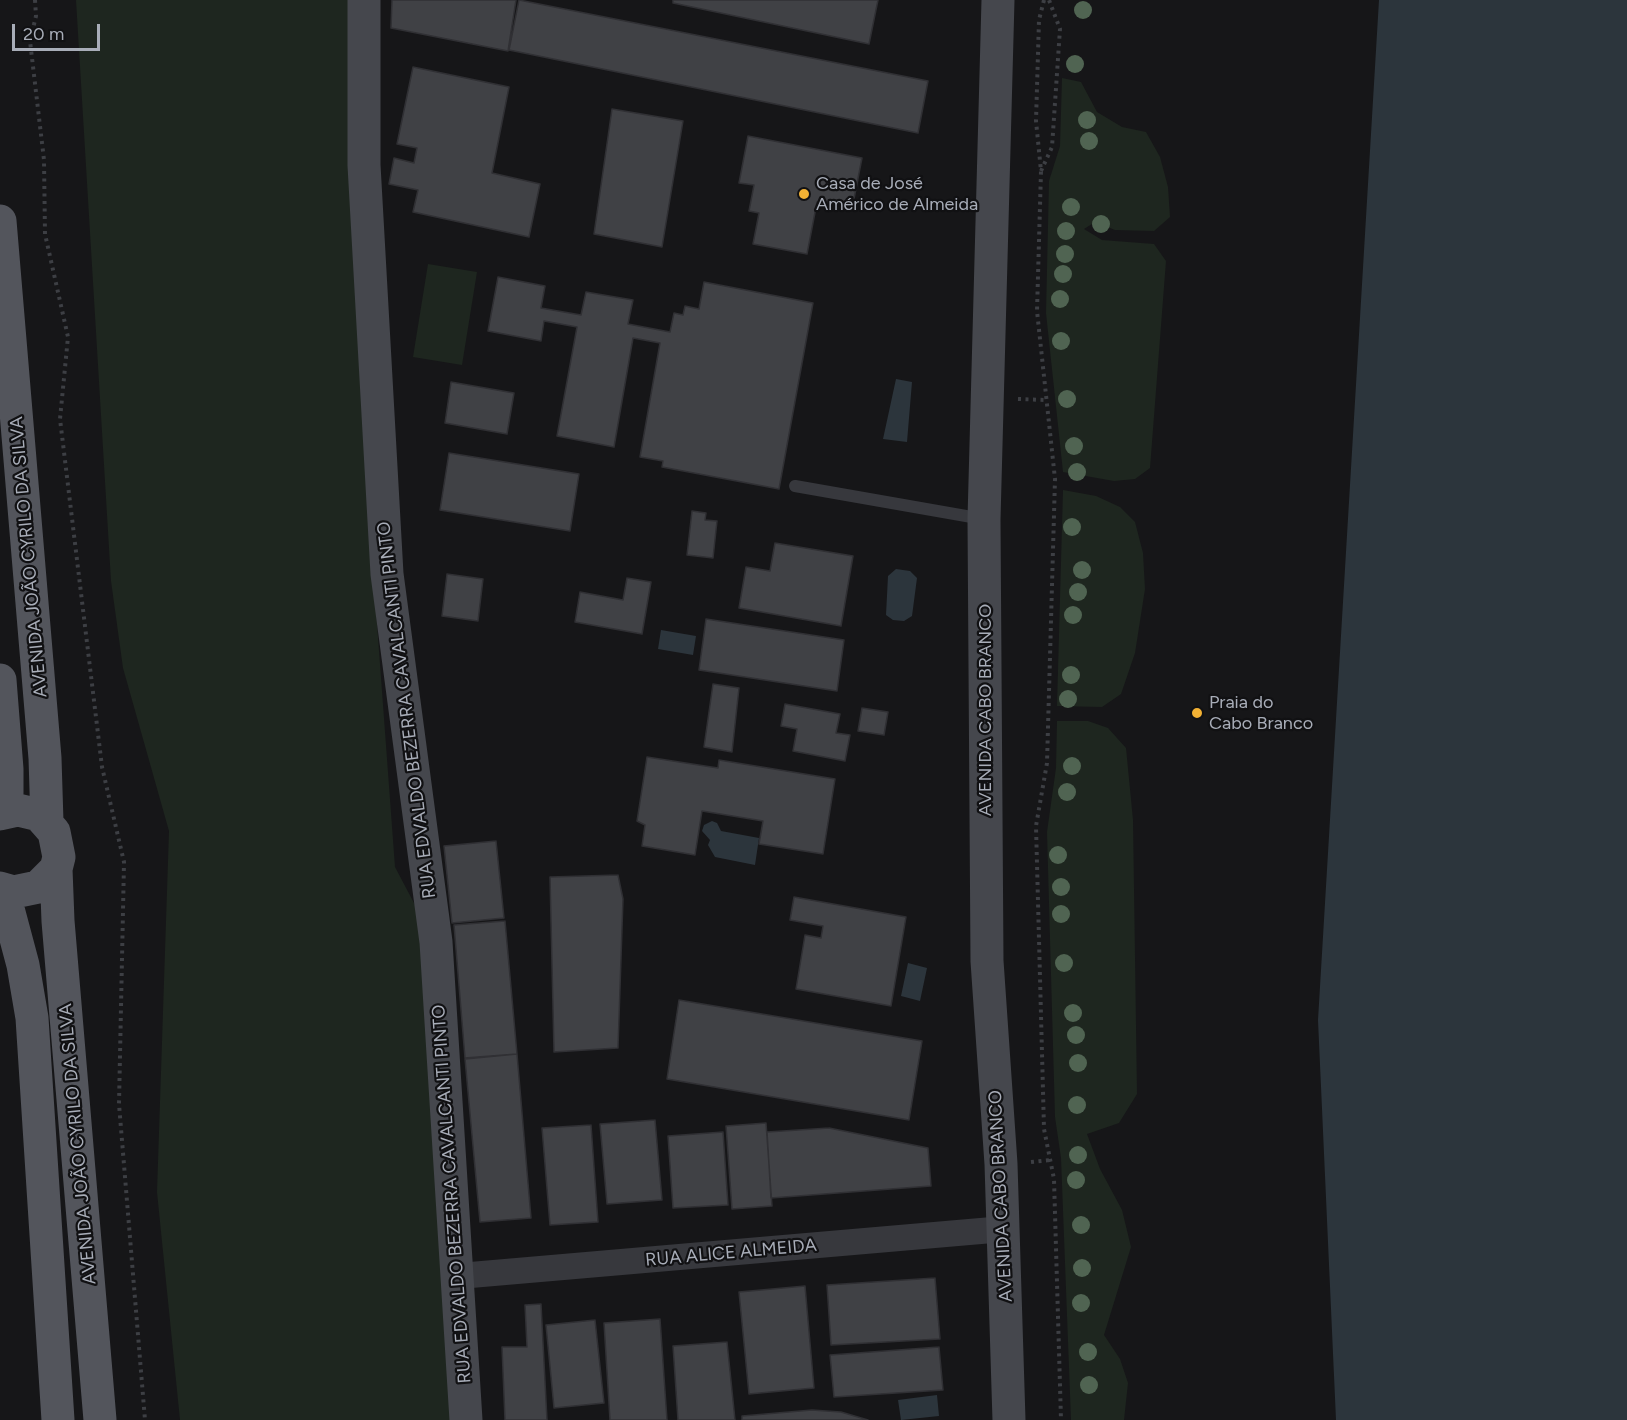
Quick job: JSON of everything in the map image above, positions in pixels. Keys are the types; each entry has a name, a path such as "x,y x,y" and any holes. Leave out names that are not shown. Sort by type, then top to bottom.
{"main road":[{"name":"RUA EDVALDO BEZERRA CAVALCANTI PINTO","path":"364,0 364,165 387,574 436,942 459,1276 466,1420"},
{"name":"AVENIDA CABO BRANCO","path":"998,0 984,519 987,961 1004,1229 1010,1420"},
{"name":"AVENIDA JOÃO CYRILO DA SILVA","path":"0,221 44,747 47,822 59,844 56,869 99,1420"},
{"path":"0,680 7,769 4,813 29,811 47,822"},
{"path":"2,889 27,891 38,887 56,869"},
{"name":"AVENIDA JOÃO CYRILO DA SILVA","path":"2,889 21,955 32,1018 58,1420"}],"street":[{"name":"RUA ALICE ALMEIDA","path":"459,1276 1004,1229"}],"lane":[{"path":"795,486 984,519"}],"path":[{"path":"35,0 36,16 30,41 44,160 45,234 68,337 60,420 102,767 124,862 119,1104 145,1420"},
{"path":"1044,0 1039,20 1036,121 1041,171 1037,311 1055,479 1047,763 1036,826 1044,1129 1054,1179 1060,1420"},
{"path":"1041,171 1052,147 1060,29 1049,0"}],"shaded area":[{"path":"76,0 354,0 370,529 395,867 424,922 454,1420 180,1420 157,1192 169,831 123,668 111,581"},
{"path":"1379,0 1627,0 1627,1420 1336,1420 1318,1020"},
{"path":"1062,78 1081,82 1097,112 1122,127 1146,132 1160,157 1168,187 1170,217 1154,231 1115,230 1095,222 1084,229 1102,240 1154,244 1166,261 1150,468 1135,479 1114,481 1063,472 1046,313 1049,181 1060,146"},
{"path":"428,264 477,272 462,365 413,357"},
{"path":"896,379 912,382 907,442 883,439"},
{"path":"1063,490 1096,496 1120,507 1135,522 1143,553 1145,589 1135,653 1121,694 1102,707 1057,706"},
{"path":"896,569 910,571 917,578 912,616 904,621 893,620 886,615 888,576"},
{"path":"661,630 696,636 693,655 658,649"},
{"path":"1057,721 1088,721 1108,728 1126,748 1133,820 1137,1094 1119,1123 1087,1134 1100,1169 1122,1210 1131,1247 1104,1335 1120,1359 1128,1383 1124,1420 1071,1420 1061,1158 1055,1117 1047,832 1056,768"},
{"path":"712,821 717,823 721,831 759,838 755,865 715,857 708,845 710,840 702,831 704,825"},
{"path":"908,963 927,968 920,1001 901,996"},
{"path":"937,1395 939,1416 901,1420 898,1400"}],"building":[{"path":"392,0 516,0 508,51 391,28"},
{"path":"519,0 928,81 918,133 509,50"},
{"path":"673,0 878,0 869,44 673,3"},
{"path":"413,67 509,87 492,173 540,184 529,237 413,212 418,190 389,184 394,158 414,163 417,148 397,144"},
{"path":"612,109 683,121 662,247 594,234"},
{"name":"Casa de José Américo de Almeida","path":"748,136 862,158 852,209 817,202 807,254 753,244 759,213 749,211 754,185 739,183"},
{"path":"498,277 545,286 541,308 581,315 586,292 633,300 628,324 670,332 674,313 683,315 685,306 699,309 704,282 813,303 779,489 662,467 663,461 640,457 660,343 633,338 614,447 557,436 577,327 544,321 541,341 488,331"},
{"path":"451,382 514,393 507,434 445,423"},
{"path":"449,453 579,474 570,531 440,510"},
{"path":"692,511 706,513 705,520 717,521 713,558 687,555"},
{"path":"775,543 853,556 841,626 739,608 746,567 770,571"},
{"path":"447,574 483,579 478,621 442,616"},
{"path":"627,578 651,582 642,634 575,622 580,592 623,600"},
{"path":"706,619 844,640 837,691 699,670"},
{"path":"713,684 739,688 732,752 704,747"},
{"path":"785,704 840,714 836,733 850,735 845,761 793,751 797,729 781,726"},
{"path":"862,708 888,712 884,735 858,731"},
{"path":"647,757 718,768 719,760 835,779 823,854 759,844 763,821 702,811 695,855 642,846 645,825 637,821"},
{"path":"496,841 504,918 452,923 444,846"},
{"path":"618,875 623,899 618,1048 554,1052 550,877"},
{"path":"794,897 906,917 891,1006 796,989 805,935 821,938 823,926 790,920"},
{"path":"505,921 517,1054 465,1058 454,925"},
{"path":"679,1000 922,1041 909,1120 667,1079"},
{"path":"517,1054 531,1218 480,1222 465,1059"},
{"path":"655,1120 662,1200 607,1204 600,1124"},
{"path":"766,1123 772,1206 732,1209 726,1126"},
{"path":"591,1125 598,1222 550,1225 542,1128"},
{"path":"829,1128 928,1148 931,1186 771,1198 767,1132"},
{"path":"723,1132 728,1205 673,1208 668,1136"},
{"path":"935,1278 940,1339 831,1345 827,1285"},
{"path":"805,1286 814,1388 749,1394 739,1292"},
{"path":"541,1304 547,1420 505,1420 502,1347 527,1347 525,1305"},
{"path":"660,1319 667,1420 610,1420 604,1323"},
{"path":"595,1320 604,1403 554,1408 546,1325"},
{"path":"727,1342 735,1420 678,1420 673,1346"},
{"path":"939,1347 943,1390 834,1397 830,1355"},
{"path":"812,1410 841,1412 868,1420 742,1420 742,1416"}],"place":[{"name":"Casa de José Américo de Almeida","path":"804,194"},
{"name":"Praia do Cabo Branco","path":"1197,713"}]}
